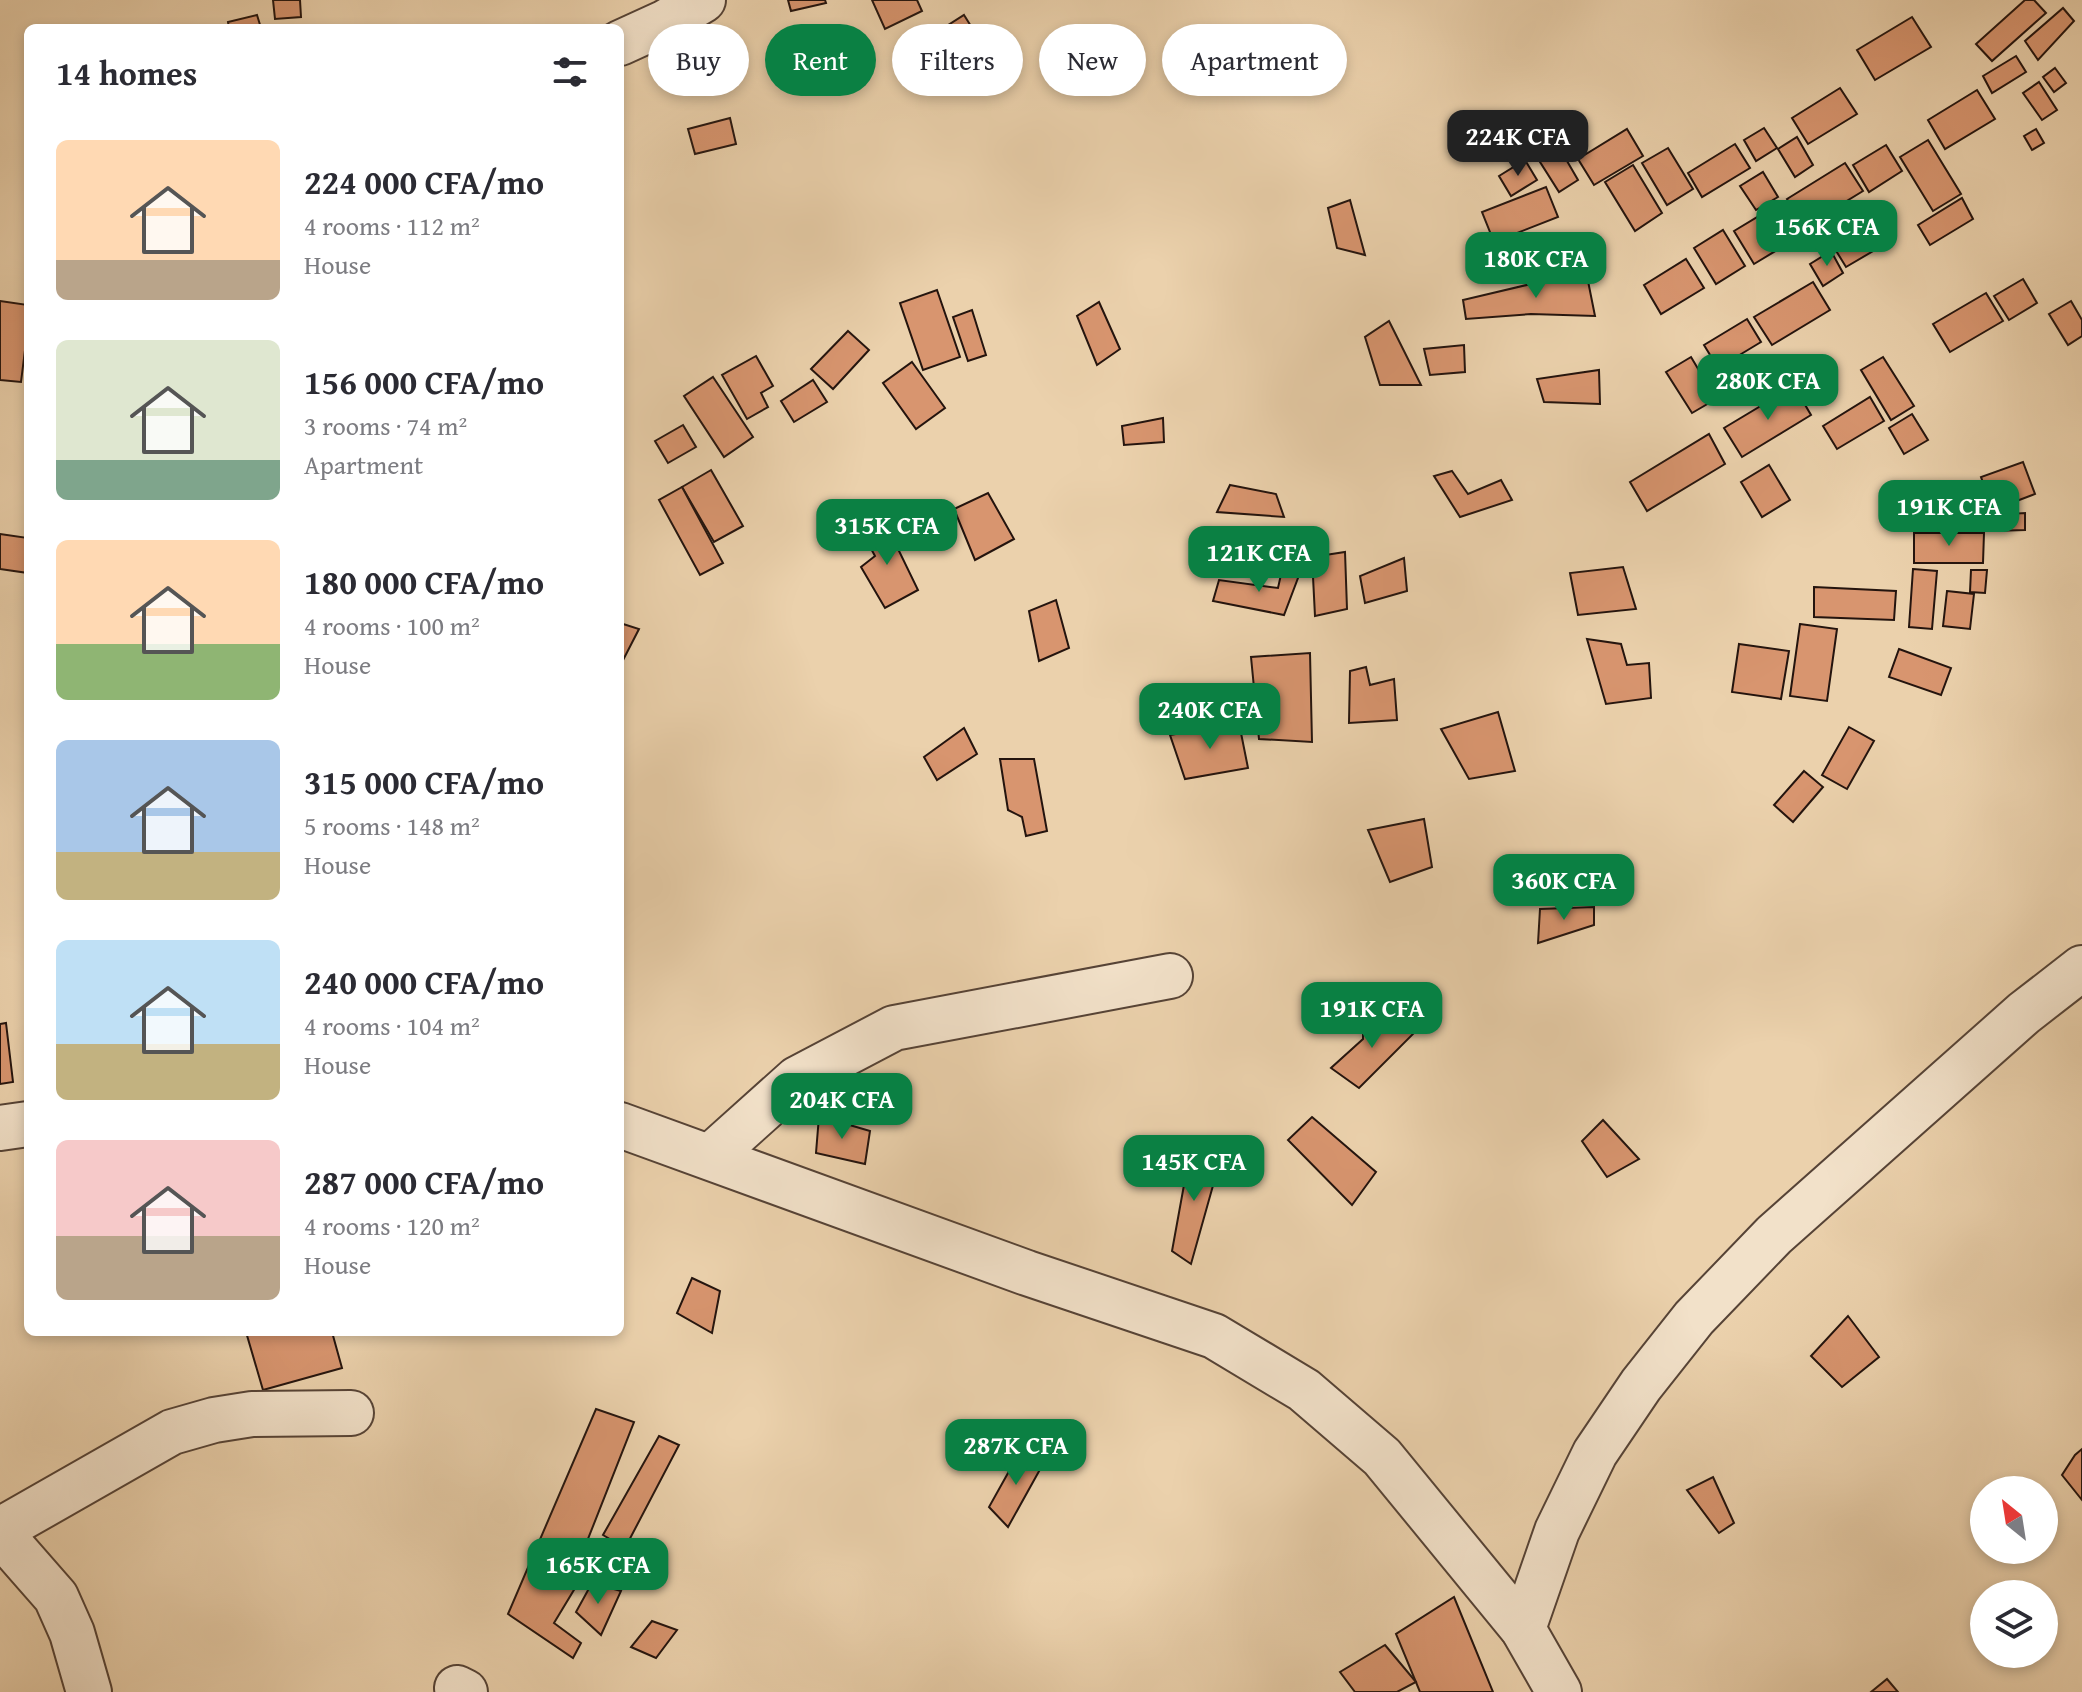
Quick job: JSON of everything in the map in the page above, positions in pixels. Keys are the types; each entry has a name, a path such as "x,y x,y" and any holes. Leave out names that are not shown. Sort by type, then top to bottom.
{"street":[{"path":"624,40 666,11 703,0"},
{"path":"1523,1629 1557,1531 1595,1453 1641,1385 1694,1318 1774,1235 2024,1013 2082,968"},
{"path":"710,1157 797,1079 894,1028 1170,976"},
{"path":"0,1128 24,1125"},
{"path":"624,1126 1027,1273 1214,1336 1304,1390 1382,1457 1523,1629 1559,1692"},
{"path":"89,1692 72,1633 56,1597 0,1531 172,1432 214,1420 252,1414 351,1413"}],"building":[{"path":"273,0 300,0 301,17 275,19"},
{"path":"788,0 825,0 826,3 791,11"},
{"path":"872,0 917,0 922,11 885,29"},
{"path":"2025,0 2034,0 2046,13 1992,61 1976,44"},
{"path":"2063,8 2074,21 2038,60 2025,41"},
{"path":"257,15 260,24 228,24"},
{"path":"964,15 970,24 950,24"},
{"path":"1912,17 1931,47 1875,80 1857,50"},
{"path":"2016,56 2026,72 1992,93 1983,76"},
{"path":"2055,68 2066,83 2054,92 2043,77"},
{"path":"2039,82 2057,110 2042,120 2023,93"},
{"path":"1840,88 1857,114 1808,144 1792,118"},
{"path":"1977,90 1995,119 1945,149 1928,120"},
{"path":"730,118 736,144 695,154 688,129"},
{"path":"1764,128 1777,148 1756,161 1744,140"},
{"path":"1627,129 1643,156 1594,185 1578,159"},
{"path":"2036,129 2044,143 2032,150 2024,136"},
{"path":"1797,137 1813,165 1795,177 1778,149"},
{"path":"1928,140 1961,194 1933,211 1900,157"},
{"path":"1556,142 1578,180 1559,192 1535,154"},
{"path":"1735,144 1750,168 1702,197 1688,173"},
{"path":"1886,145 1902,171 1869,192 1853,165"},
{"path":"1668,148 1693,189 1667,205 1642,163"},
{"path":"1525,160 1537,180 1511,196 1499,176"},
{"path":"1845,163 1863,191 1804,227 1787,199"},
{"path":"1633,165 1662,213 1635,231 1605,182"},
{"path":"1763,172 1778,197 1756,210 1740,186"},
{"path":"1546,187 1558,217 1494,242 1482,212"},
{"path":"1962,198 1973,219 1930,245 1918,225"},
{"path":"1350,200 1365,255 1337,248 1328,208"},
{"path":"1782,202 1802,235 1754,264 1734,231"},
{"path":"1822,220 1832,236 1812,248 1803,231"},
{"path":"1868,229 1880,247 1846,267 1835,249"},
{"path":"1723,230 1745,266 1716,284 1694,248"},
{"path":"1831,251 1843,273 1823,286 1810,264"},
{"path":"1686,259 1704,288 1661,314 1644,285"},
{"path":"1586,271 1595,316 1531,314 1466,319 1463,300"},
{"path":"2023,279 2037,303 2009,320 1994,296"},
{"path":"1813,282 1830,310 1772,345 1754,317"},
{"path":"937,290 960,357 923,370 900,303"},
{"path":"1986,293 2003,321 1950,352 1933,324"},
{"path":"0,301 24,304 21,382 0,380"},
{"path":"2071,301 2082,320 2082,336 2068,345 2049,314"},
{"path":"1099,302 1120,349 1097,365 1077,316"},
{"path":"972,310 986,355 968,361 953,317"},
{"path":"1747,319 1761,342 1718,368 1704,345"},
{"path":"1389,321 1421,385 1380,385 1365,337"},
{"path":"848,331 869,350 833,389 811,369"},
{"path":"1464,345 1465,372 1430,375 1424,349"},
{"path":"756,356 773,386 761,393 768,407 747,419 722,375"},
{"path":"1691,357 1716,399 1692,413 1666,372"},
{"path":"1883,357 1914,406 1891,420 1861,370"},
{"path":"912,362 945,408 916,429 883,383"},
{"path":"1599,370 1600,404 1544,402 1537,379"},
{"path":"713,377 753,437 724,457 684,396"},
{"path":"813,380 827,402 794,422 781,401"},
{"path":"1794,386 1811,415 1742,457 1724,428"},
{"path":"1870,397 1884,421 1837,449 1823,426"},
{"path":"1912,414 1928,440 1904,454 1889,428"},
{"path":"1163,418 1164,442 1124,445 1122,426"},
{"path":"683,425 696,447 668,463 655,441"},
{"path":"1709,434 1725,464 1647,511 1630,482"},
{"path":"2023,462 2035,494 1993,510 1981,477"},
{"path":"1769,465 1790,500 1762,517 1741,482"},
{"path":"711,470 743,526 714,542 682,487"},
{"path":"1452,471 1468,494 1501,480 1512,500 1460,517 1434,476"},
{"path":"1230,485 1276,494 1284,517 1217,512"},
{"path":"682,487 723,563 700,575 659,500"},
{"path":"988,493 1014,539 975,560 954,509"},
{"path":"2025,513 2025,530 1993,531 1993,515"},
{"path":"884,520 918,590 885,608 861,567 875,556 862,532"},
{"path":"1914,533 1984,533 1983,563 1914,563"},
{"path":"0,534 24,537 24,572 0,569"},
{"path":"1345,552 1347,609 1315,616 1312,557"},
{"path":"1404,558 1407,591 1365,603 1360,576"},
{"path":"1623,567 1636,609 1578,615 1570,573"},
{"path":"1913,569 1937,571 1932,629 1909,627"},
{"path":"1282,570 1301,570 1284,615 1213,601 1219,580 1278,588"},
{"path":"1971,570 1987,570 1985,593 1970,592"},
{"path":"1814,587 1896,591 1894,620 1814,617"},
{"path":"1947,591 1974,594 1970,629 1943,626"},
{"path":"1056,600 1069,648 1039,661 1029,611"},
{"path":"624,624 639,629 624,658"},
{"path":"1800,624 1837,629 1827,701 1790,696"},
{"path":"1587,639 1621,644 1627,665 1649,663 1651,698 1606,704"},
{"path":"1739,644 1789,651 1781,699 1732,692"},
{"path":"1899,649 1951,668 1941,695 1889,677"},
{"path":"1310,653 1312,742 1259,739 1251,657"},
{"path":"1366,667 1370,685 1394,679 1397,720 1349,723 1350,671"},
{"path":"1498,712 1515,771 1469,779 1441,729"},
{"path":"1239,723 1248,768 1185,779 1170,735"},
{"path":"1849,727 1874,741 1847,789 1822,775"},
{"path":"964,728 977,754 937,780 924,757"},
{"path":"1000,759 1034,759 1047,831 1026,836 1022,817 1008,810"},
{"path":"1804,771 1823,787 1793,822 1774,805"},
{"path":"1424,819 1432,867 1390,882 1368,830"},
{"path":"1594,907 1594,925 1538,943 1540,909"},
{"path":"1383,1015 1413,1034 1359,1088 1331,1068 1363,1039 1363,1025"},
{"path":"6,1023 13,1082 0,1084 0,1024"},
{"path":"819,1116 870,1131 865,1164 816,1153"},
{"path":"1312,1117 1376,1172 1352,1205 1288,1140"},
{"path":"1603,1120 1639,1159 1607,1177 1582,1141"},
{"path":"1190,1152 1221,1157 1191,1264 1172,1251"},
{"path":"692,1278 720,1291 712,1333 677,1313"},
{"path":"1848,1316 1879,1357 1842,1387 1811,1356"},
{"path":"247,1336 333,1336 342,1368 263,1390"},
{"path":"596,1409 634,1422 586,1544 610,1552 609,1570 583,1575 554,1623 581,1643 573,1658 508,1614"},
{"path":"659,1436 679,1445 625,1548 603,1535"},
{"path":"1022,1448 1043,1464 1008,1527 989,1507"},
{"path":"2082,1449 2082,1500 2062,1475"},
{"path":"1713,1477 1734,1523 1719,1533 1687,1490"},
{"path":"592,1583 621,1591 601,1635 576,1612"},
{"path":"1454,1597 1493,1692 1420,1692 1396,1634"},
{"path":"652,1621 677,1630 656,1658 631,1647"},
{"path":"1385,1645 1416,1682 1397,1692 1355,1692 1340,1672"},
{"path":"1887,1679 1898,1692 1871,1692"}]}
